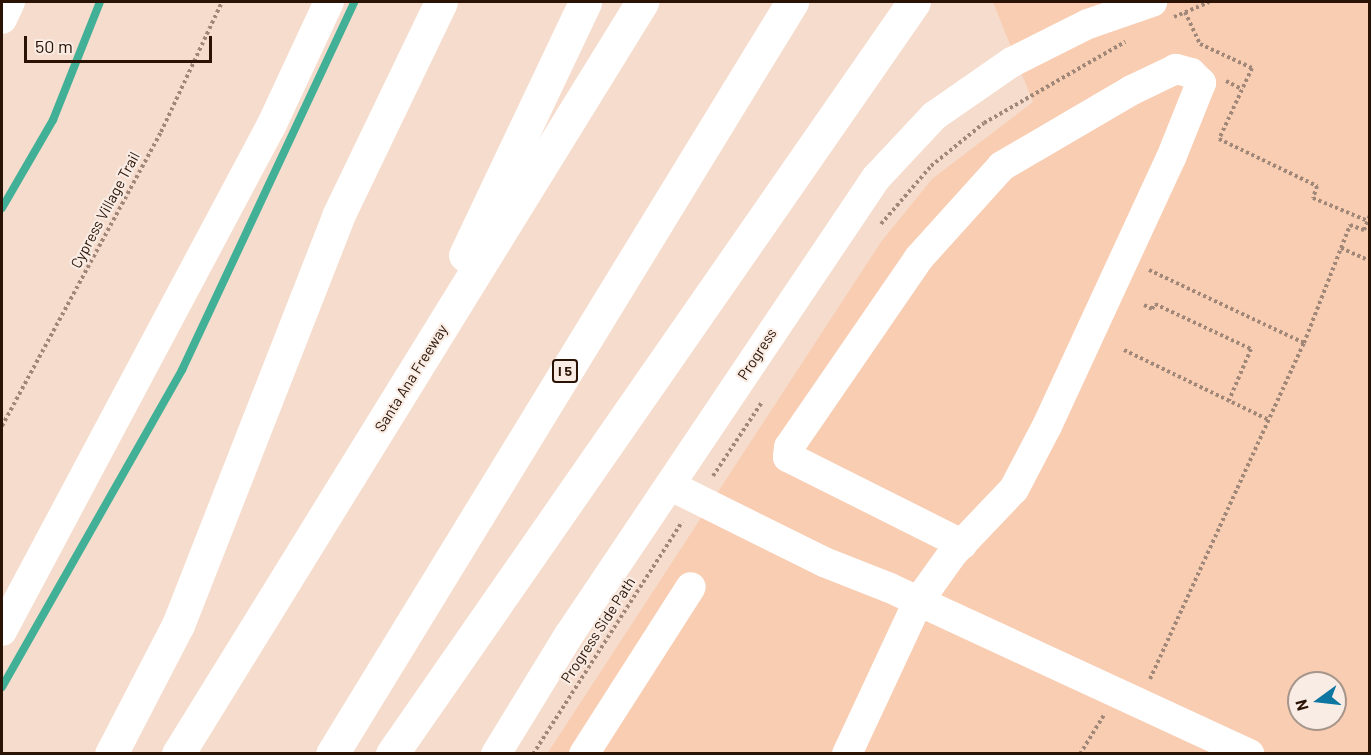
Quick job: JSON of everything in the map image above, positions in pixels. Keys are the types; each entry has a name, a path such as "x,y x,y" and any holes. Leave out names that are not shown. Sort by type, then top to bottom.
{"highway":[{"path":"111,753 178,624 338,216 441,2"},
{"path":"392,409 585,2"},
{"name":"Santa Ana Freeway","path":"178,753 642,2"},
{"path":"392,753 914,2"},
{"name":"I 5","path":"332,753 792,6"}],"street":[{"path":"2,19 10,2"},
{"path":"2,631 272,124 329,2"},
{"name":"Progress","path":"496,753 876,178 964,93 1082,13 1115,2"},
{"name":"Progress","path":"1082,13 1152,2"},
{"path":"847,753 918,602 962,544 1014,489 1124,258 1201,83 1191,73 1176,69 1132,90 1002,166 919,258 789,447 788,457 962,544"},
{"path":"671,486 705,507 1249,753"},
{"path":"584,753 691,587"}],"path":[{"name":"Cypress Village Trail","path":"2,426 161,132 222,2"},
{"path":"1209,2 1183,12 1200,44 1252,68 1219,139 1317,186 1313,198 1368,222"},
{"path":"1148,683 1304,343 1350,225 1364,230 1370,215"},
{"path":"1341,248 1370,261"},
{"path":"1124,258 1304,343"},
{"path":"1144,305 1152,309 1155,304 1251,349 1229,400"},
{"path":"1124,350 1269,420"},
{"name":"Progress Side Path","path":"533,753 684,519"},
{"path":"1080,753 1105,713"}],"shaded area":[{"path":"993,2 1369,2 1369,753 547,754 881,242 932,179 1033,102"}],"waterway":[{"path":"2,208 53,120 100,2"},
{"path":"2,687 182,370 354,2"}]}
